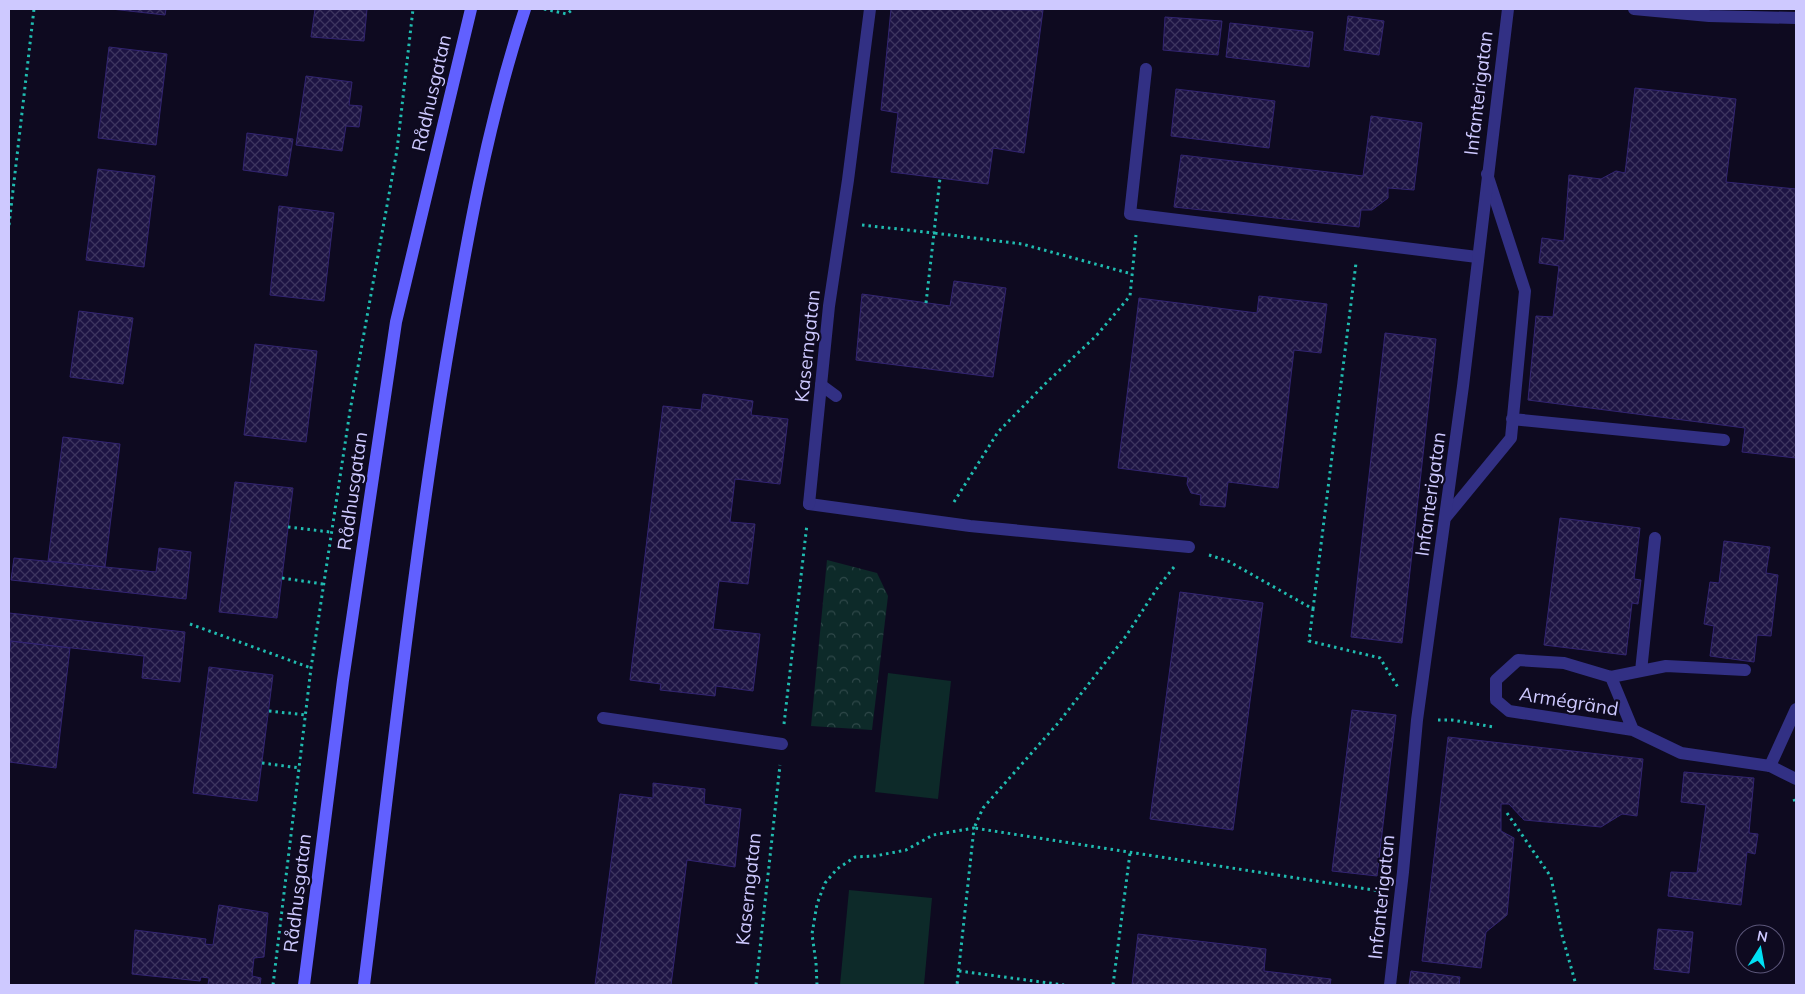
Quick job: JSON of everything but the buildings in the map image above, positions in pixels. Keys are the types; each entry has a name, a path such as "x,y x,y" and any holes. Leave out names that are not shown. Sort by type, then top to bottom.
{"main road":[{"name":"Rådhusgatan","path":"304,985 343,680 396,322 471,9"},
{"path":"364,985 435,432 462,272 493,122 507,64 525,9"}],"street":[{"name":"Kaserngatan","path":"809,504 829,306 870,9"},
{"name":"Infanterigatan","path":"1390,985 1401,894 1417,720 1463,386 1508,9"},
{"path":"1634,9 1709,16 1796,18"},
{"path":"1146,69 1130,214 1477,257"},
{"path":"1446,517 1510,438 1525,290 1487,174"},
{"path":"821,385 836,396"},
{"path":"1512,419 1724,440"},
{"path":"809,504 942,522 1189,547"},
{"path":"1641,671 1655,538"},
{"name":"Armégränd","path":"1634,730 1611,677 1564,663 1518,660 1496,680 1496,700 1509,711 1634,730 1681,753 1770,766 1796,779"},
{"path":"1611,677 1666,666 1745,670"},
{"path":"1770,766 1796,709"},
{"path":"603,718 782,744"}],"path":[{"path":"9,225 34,9"},
{"path":"273,985 311,668 330,532 397,150 413,9"},
{"path":"541,9 567,14 573,9"},
{"path":"926,302 940,178"},
{"path":"942,522 964,483 998,432 1046,382 1096,336 1130,296 1137,216"},
{"path":"842,222 1022,244 1132,274"},
{"path":"1359,243 1309,641 1380,658 1417,720 1452,720 1490,726"},
{"path":"788,688 809,504"},
{"path":"288,527 330,532"},
{"path":"957,985 974,828 982,808 1060,722 1121,642 1158,587 1189,547 1228,561 1313,609"},
{"path":"282,578 323,584"},
{"path":"190,624 311,668"},
{"path":"269,711 306,715"},
{"path":"262,763 300,768"},
{"name":"Kaserngatan","path":"756,985 776,798"},
{"path":"1507,813 1551,877 1562,935 1576,985"},
{"path":"817,985 812,934 817,904 825,883 837,868 855,857 875,856 906,850 933,835 974,828 1401,894"},
{"path":"1113,985 1130,853"},
{"path":"958,971 1064,985"}],"green space":[{"path":"827,560 877,573 888,596 872,730 811,726"},
{"path":"888,673 951,681 938,799 875,792"},
{"path":"849,890 932,898 924,985 840,985"}]}
